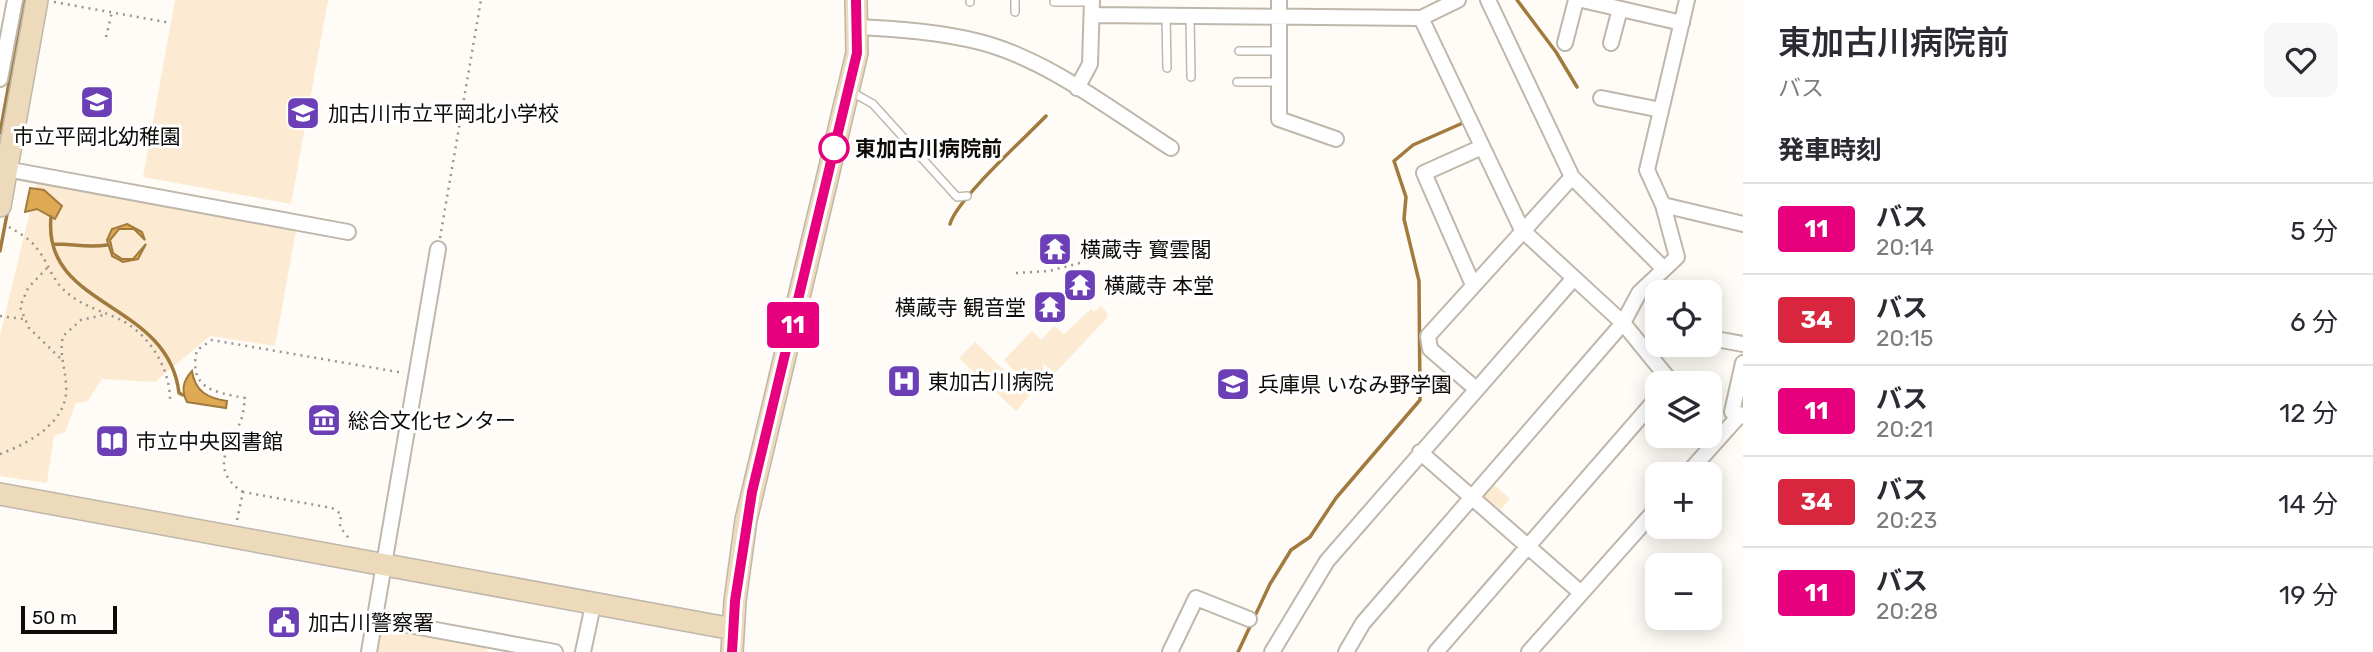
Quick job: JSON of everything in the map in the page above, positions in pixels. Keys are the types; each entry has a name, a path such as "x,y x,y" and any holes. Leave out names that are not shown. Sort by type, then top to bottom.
{"street":[{"path":"0,79 6,17 15,0"},
{"path":"732,652 735,601 752,492 857,53 856,0"},
{"path":"1185,0 1188,17"},
{"path":"1279,0 1279,119 1336,139"},
{"path":"1077,88 1090,64 1092,6 1188,17 1421,18 1458,0"},
{"path":"1488,0 1572,177 1664,269"},
{"path":"1565,43 1576,0"},
{"path":"1582,0 1682,23"},
{"path":"1346,652 1363,623 1623,324 1639,293 1677,257 1663,205 1647,170 1687,0"},
{"path":"0,206 4,169 44,1"},
{"path":"1612,43 1620,9"},
{"path":"1421,18 1522,230 1623,324 1661,371"},
{"path":"858,27 934,32 982,43 1031,61 1171,148"},
{"path":"1601,98 1661,110"},
{"path":"1473,285 1424,173 1482,147"},
{"path":"4,169 348,232"},
{"path":"1476,389 1430,349 1428,336 1572,177"},
{"path":"1663,205 1743,224"},
{"path":"369,652 438,249"},
{"path":"1272,652 1327,561 1574,278"},
{"path":"1722,340 1743,344"},
{"path":"1743,363 1732,412 1743,415"},
{"path":"1436,652 1645,412"},
{"path":"1722,428 1743,415"},
{"path":"1420,452 1581,593"},
{"path":"0,494 733,629"},
{"path":"1529,652 1645,521"},
{"path":"1170,652 1196,598 1249,619"},
{"path":"583,652 593,605"},
{"path":"376,619 496,647 555,652"}],"lane":[{"path":"1015,0 1015,12"},
{"path":"1054,2 1092,6"},
{"path":"1166,16 1167,68"},
{"path":"1188,17 1191,78"},
{"path":"1239,51 1279,51"},
{"path":"1237,82 1279,82"},
{"path":"848,90 873,104 957,197 967,196"}],"path":[{"path":"438,249 481,0"},
{"path":"44,1 171,23"},
{"path":"106,37 112,12"},
{"path":"9,227 38,248 48,267 71,296 125,324 156,354 170,380 170,400"},
{"path":"1016,273 1049,271 1080,263"},
{"path":"48,267 27,288 20,307 23,319 60,358"},
{"path":"0,454 39,434 62,409 66,385 60,358 63,336 80,320 104,315"},
{"path":"0,316 23,319"},
{"path":"354,544 340,527 341,514 332,508 243,492 230,484 223,469 229,437 240,424 245,398 214,392 199,381 193,367 197,351 212,340 418,375"},
{"path":"236,525 243,492"}],"shaded area":[{"path":"175,0 328,0 291,204 143,177"},
{"path":"37,182 296,231 275,346 210,336 155,382 102,379 88,401 76,403 65,432 54,436 47,483 0,476 0,336"},
{"path":"30,188 44,190 62,206 55,219 37,209 25,212"},
{"path":"127,224 142,232 145,240 134,229 119,229 110,240 113,253 122,259 133,259 146,244 138,259 123,262 112,256 107,240 112,229"},
{"path":"1101,306 1108,314 1106,319 1055,373 1043,363 1045,379 1035,391 1004,360 1032,331 1041,340 1054,326 1064,334 1091,309 1094,312"},
{"path":"975,342 1030,395 1016,411 959,358"},
{"path":"192,371 199,389 208,396 227,401 226,408 187,402 184,386"},
{"path":"1492,483 1510,499 1500,510 1482,495"},
{"path":"384,627 482,645 489,652 374,652 378,630"}],"waterway":[{"path":"0,133 24,0"},
{"path":"1517,0 1556,52 1577,87"},
{"path":"950,224 955,213 978,185 1046,116"},
{"path":"1238,652 1270,584 1291,550 1310,537 1336,498 1420,400 1419,281 1404,219 1406,197 1394,161 1413,145 1465,122"},
{"path":"0,251 8,209"},
{"path":"51,217 53,247 66,270 85,289 153,339 170,363 179,393 183,395"},
{"path":"53,244 107,245"}],"bus line":[{"name":"11","path":"732,652 735,601 746,520 857,53 856,0"}],"place":[{"name":"市立平岡北幼稚園","path":"97,102"},
{"name":"加古川市立平岡北小学校","path":"303,113"},
{"name":"東加古川病院前","path":"834,148"},
{"name":"横蔵寺 寳雲閣","path":"1055,249"},
{"name":"横蔵寺 本堂","path":"1080,285"},
{"name":"横蔵寺 観音堂","path":"1050,307"},
{"name":"東加古川病院","path":"904,381"},
{"name":"兵庫県 いなみ野学園","path":"1233,384"},
{"name":"総合文化センター","path":"324,420"},
{"name":"市立中央図書館","path":"112,441"},
{"name":"加古川警察署","path":"284,622"}]}
